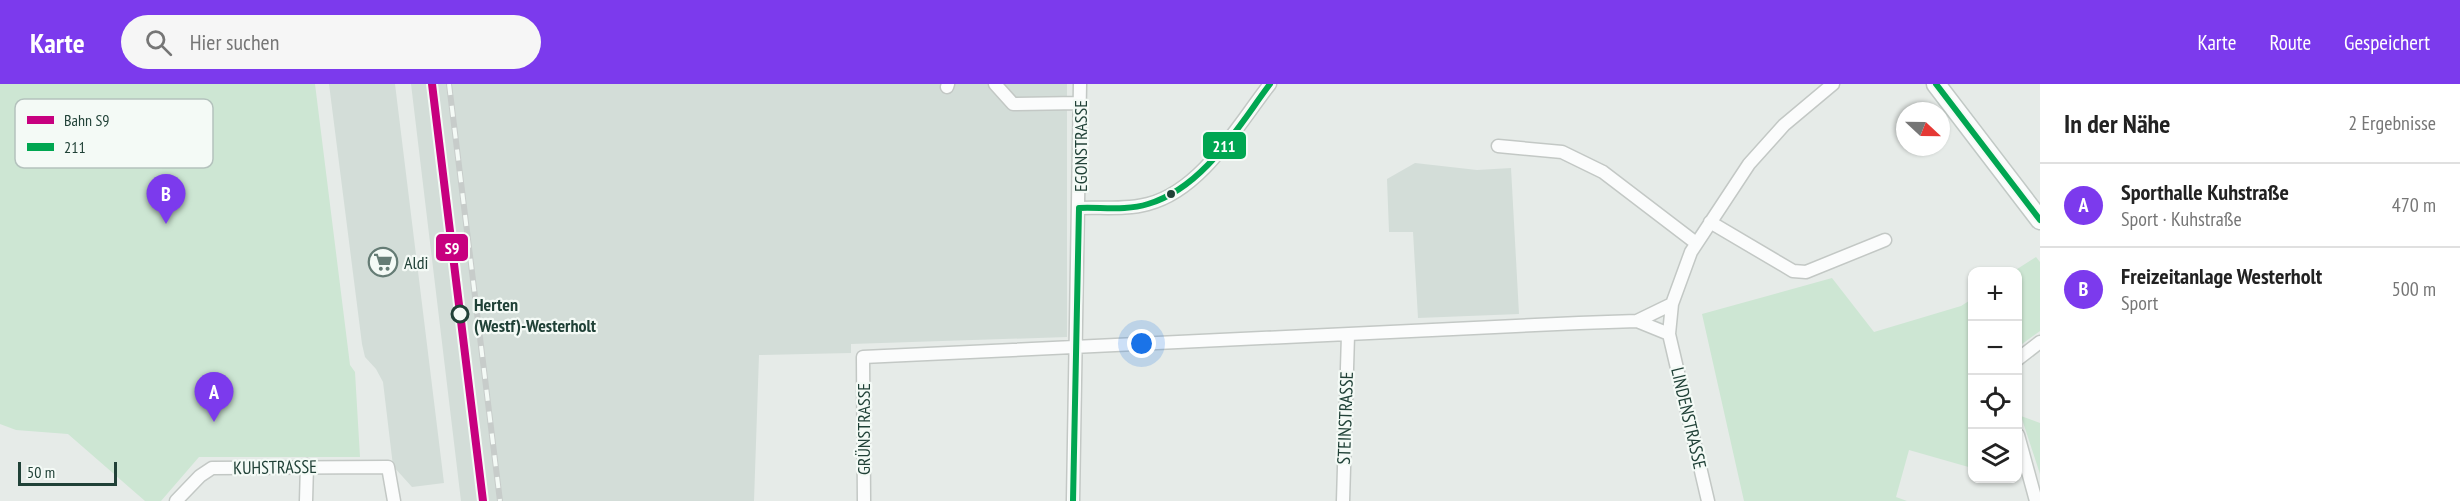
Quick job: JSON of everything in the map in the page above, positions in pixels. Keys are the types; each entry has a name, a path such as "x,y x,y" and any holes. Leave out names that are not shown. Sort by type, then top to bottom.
{"main road":[{"path":"1936,84 2040,220"}],"street":[{"path":"995,84 1013,104 1080,104"},
{"name":"EGONSTRASSE","path":"1073,501 1080,84"},
{"path":"1079,208 1145,205 1165,199 1192,183 1270,84"},
{"name":"LINDENSTRASSE","path":"1708,501 1669,334 1672,304 1696,243 1749,164 1784,125 1833,84"},
{"path":"1498,146 1562,152 1603,172 1696,243"},
{"path":"1710,222 1793,271 1806,272 1885,240"},
{"path":"1076,347 1637,321 1672,304"},
{"path":"1637,321 1669,334"},
{"name":"STEINSTRASSE","path":"1343,501 1348,334"},
{"path":"2022,355 2040,342"},
{"name":"GRÜNSTRASSE","path":"864,501 863,357 1076,347"},
{"path":"2022,450 2036,501"},
{"path":"306,501 307,465"},
{"name":"KUHSTRASSE","path":"176,501 200,476 212,468 307,465 388,466 394,501"}],"shaded area":[{"path":"329,84 395,84 444,483 412,487 393,466 383,382 376,369 365,357 362,344"},
{"path":"411,84 1067,84 1067,337 851,344 851,353 759,355 754,501 461,501"},
{"path":"1415,163 1477,170 1511,168 1519,314 1418,318 1413,232 1389,232 1387,179"}],"green space":[{"path":"0,84 315,84 350,365 355,372 360,457 199,457 161,501 145,501 68,434 16,430 0,424"},
{"path":"2036,257 2040,262 2040,331 2022,344 2022,267"},
{"path":"1832,278 1874,332 1961,306 1968,302 1968,467 1909,450 1896,497 1907,501 1744,501 1702,314"},
{"path":"2022,416 2040,423 2040,474 2022,419"}],"railway":[{"path":"449,84 500,501"}],"rail line":[{"name":"S9","path":"432,84 483,501"}],"transit line":[{"name":"211","path":"1079,208 1140,206 1168,196 1203,170 1218,154 1270,84"},
{"name":"211","path":"1936,84 2040,220"},
{"name":"211","path":"1073,501 1079,208"}],"place":[{"name":"Freizeitanlage Westerholt","path":"166,224"},
{"name":"Aldi","path":"383,262"},
{"name":"Herten (Westf)-Westerholt","path":"460,314"},
{"name":"Sporthalle Kuhstraße","path":"214,422"}]}
